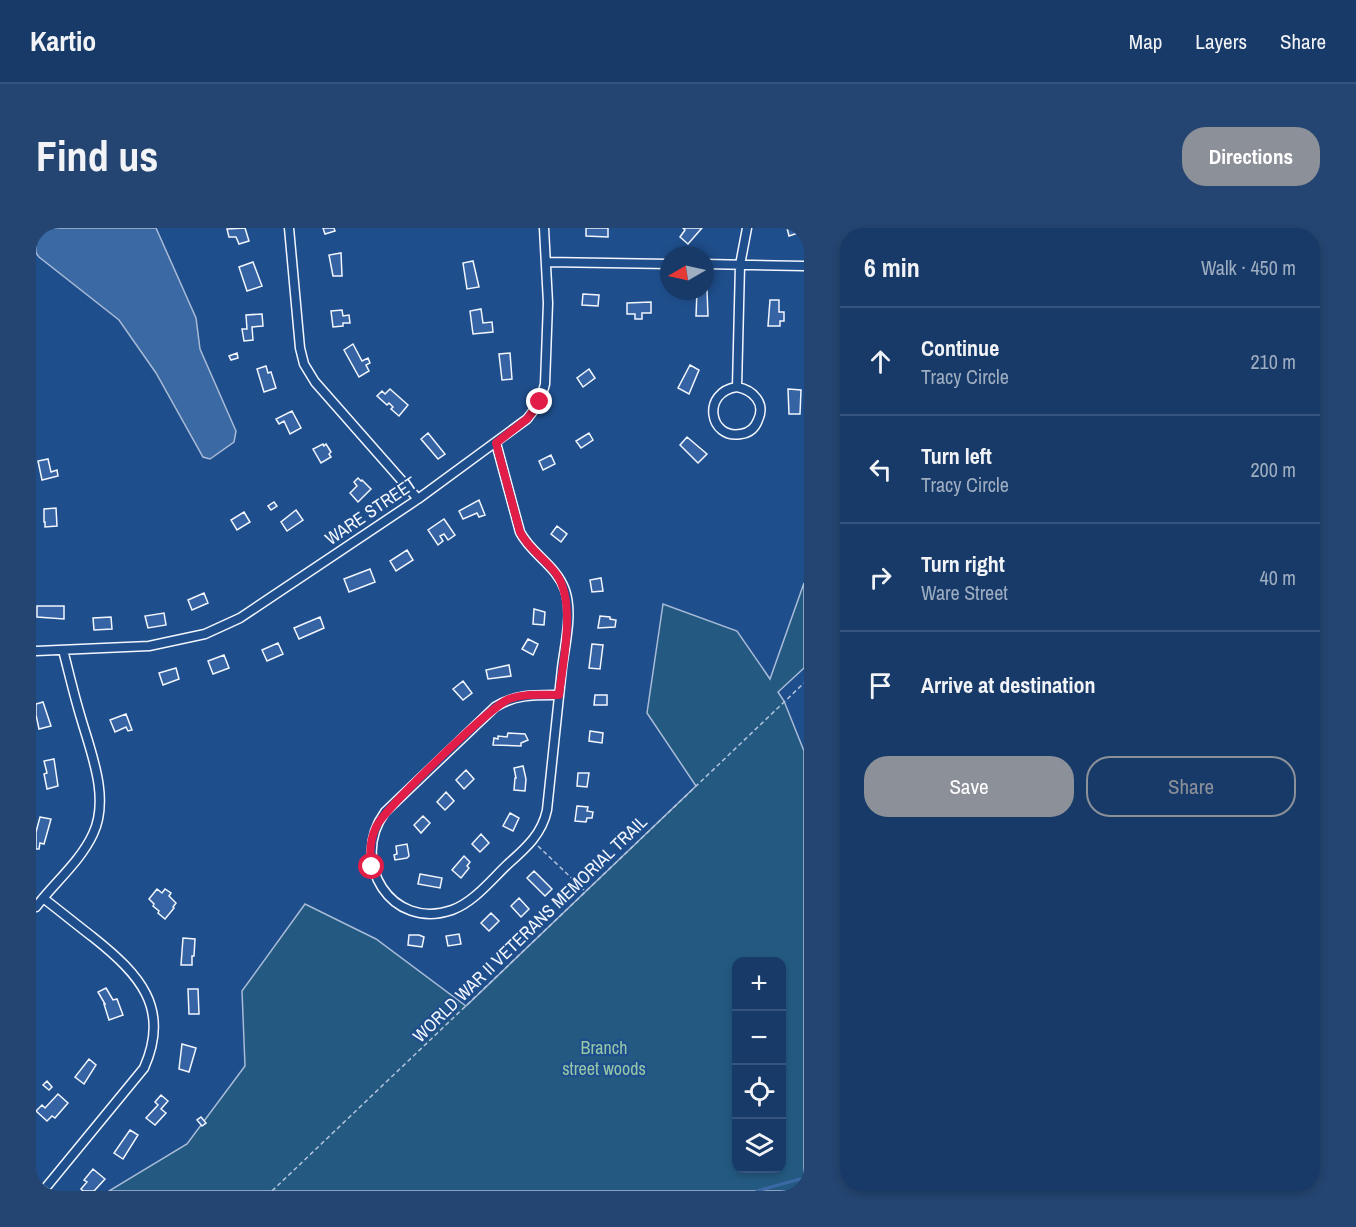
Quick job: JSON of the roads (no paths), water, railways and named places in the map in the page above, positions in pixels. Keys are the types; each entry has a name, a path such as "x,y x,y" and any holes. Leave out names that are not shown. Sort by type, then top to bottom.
{"street":[{"path":"289,228 300,348 304,364 315,382 418,499"},
{"name":"WARE STREET","path":"36,651 149,646 205,634 240,618 418,499 527,419 540,402 545,384 547,262 544,228"},
{"path":"737,387 740,265 747,228"},
{"path":"547,262 660,264"},
{"path":"714,264 804,266"},
{"path":"737,387 752,392 758,399 760,415 752,429 737,435 729,434 717,425 712,411 717,396 729,388 737,387"},
{"path":"496,443 520,532 527,545 556,573 567,598 567,617 559,695 547,810 542,827 532,841 472,898 458,907 442,913 418,912 395,902 378,883 370,859 373,834 385,812 488,713 507,700 520,695 559,695"},
{"path":"36,907 84,850 94,833 98,818 98,773 63,650"},
{"path":"43,898 129,969 148,996 154,1030 150,1055 144,1068 43,1191"}],"waterway":[{"path":"757,1191 804,1178"}],"park label":[{"name":"Branch street woods","path":"604,1058"}]}
